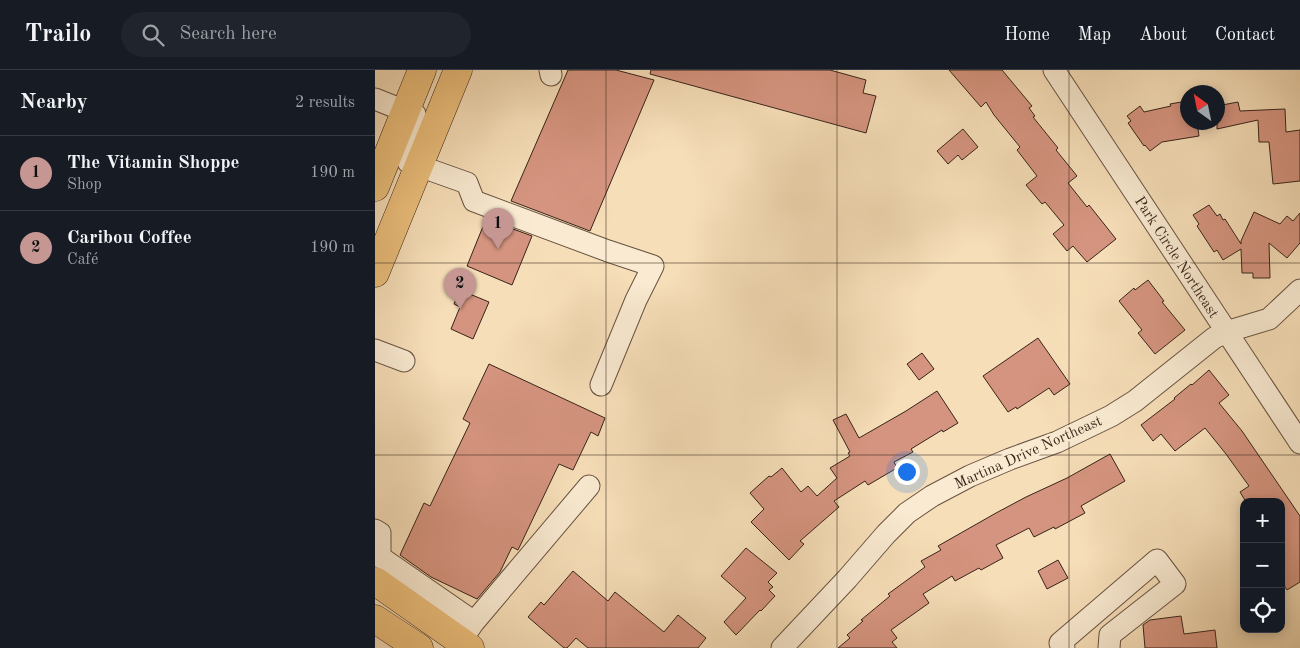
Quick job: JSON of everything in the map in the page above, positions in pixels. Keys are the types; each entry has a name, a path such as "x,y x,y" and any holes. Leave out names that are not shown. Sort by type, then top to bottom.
{"main road":[{"path":"375,187 422,70"},
{"path":"375,273 458,70"},
{"path":"375,581 468,637"},
{"path":"375,619 419,648"}],"street":[{"path":"427,70 405,152 408,162 467,183 474,201 653,266 636,300 601,386"},
{"name":"Park Circle Northeast","path":"1054,70 1300,443"},
{"path":"375,99 405,111"},
{"name":"Martina Drive Northeast","path":"782,648 847,579 885,534 907,513 932,496 970,476 1057,442 1111,416 1135,401 1214,338 1226,332 1269,319 1300,290"},
{"path":"375,350 404,361"},
{"path":"377,531 380,557 468,637 589,486"},
{"path":"1064,648 1060,643 1157,560 1175,584 1111,635 1109,648"}],"building":[{"path":"568,70 616,70 654,80 590,231 511,201"},
{"path":"651,70 830,70 866,80 863,93 876,96 866,133 650,74"},
{"path":"949,70 1002,70 1032,106 1029,108 1035,116 1033,117 1058,148 1056,150 1077,176 1068,183 1087,207 1089,205 1116,239 1087,262 1073,246 1067,251 1053,234 1064,225 1045,202 1042,204 1026,185 1037,176 1017,150 1020,147 986,102 981,107"},
{"path":"1180,102 1180,130 1198,130 1199,136 1162,142 1150,151 1144,146 1128,123 1131,121 1127,116 1140,106 1144,112 1171,106 1170,104"},
{"path":"1238,102 1240,111 1285,109 1286,132 1300,130 1300,181 1273,184 1269,142 1259,142 1258,120 1225,127 1225,104"},
{"path":"963,129 978,147 962,160 958,155 948,164 937,151"},
{"path":"1209,205 1217,216 1220,214 1223,220 1225,219 1241,244 1254,212 1280,224 1287,216 1293,221 1300,213 1300,243 1287,258 1269,243 1270,278 1253,278 1253,273 1242,273 1241,249 1223,260 1217,250 1214,252 1197,226 1199,224 1193,215"},
{"path":"486,219 532,236 512,285 467,266"},
{"path":"1148,280 1164,301 1162,302 1185,330 1155,354 1138,333 1142,330 1119,301 1134,288 1135,290"},
{"path":"460,290 489,302 473,339 451,329 460,307 454,304"},
{"path":"1038,338 1070,384 1054,395 1049,388 1017,409 1016,407 1008,412 983,376"},
{"path":"922,353 934,369 919,380 907,364"},
{"path":"489,364 605,418 598,436 591,432 573,470 559,464 518,550 512,547 500,572 477,599 431,577 400,555 424,503 430,506 470,423 463,419"},
{"path":"1209,370 1229,395 1219,403 1242,431 1300,516 1300,582 1287,590 1285,587 1285,498 1244,498 1240,492 1249,486 1205,428 1175,451 1161,434 1153,441 1141,425"},
{"path":"937,391 958,423 943,432 942,430 911,449 913,452 894,462 897,468 868,485 865,481 834,501 839,507 800,541 804,544 789,560 751,522 764,509 750,493 769,476 771,477 782,468 801,492 808,486 817,496 837,478 830,468 850,456 848,453 850,452 833,420 846,414 859,438"},
{"path":"1110,454 1125,481 1081,506 1085,513 1055,529 1054,527 1034,537 1029,528 996,545 1003,558 955,581 952,576 923,594 929,603 891,630 897,638 892,642 897,648 838,648 850,638 847,635 863,621 861,620 890,596 888,594 925,567 921,561 941,550 938,546 996,513 1067,478"},
{"path":"746,548 777,573 768,582 773,587 769,590 775,596 736,635 724,622 746,598 721,576"},
{"path":"1058,560 1068,578 1047,589 1038,571"},
{"path":"573,571 608,601 615,592 664,632 678,615 706,638 698,648 588,648 576,638 567,648 564,648 528,617 541,602 544,605"},
{"path":"1181,616 1184,634 1215,630 1217,648 1145,648 1143,625 1150,620"}],"place":[{"name":"The Vitamin Shoppe","path":"498,249"},
{"name":"Caribou Coffee","path":"460,309"}]}
